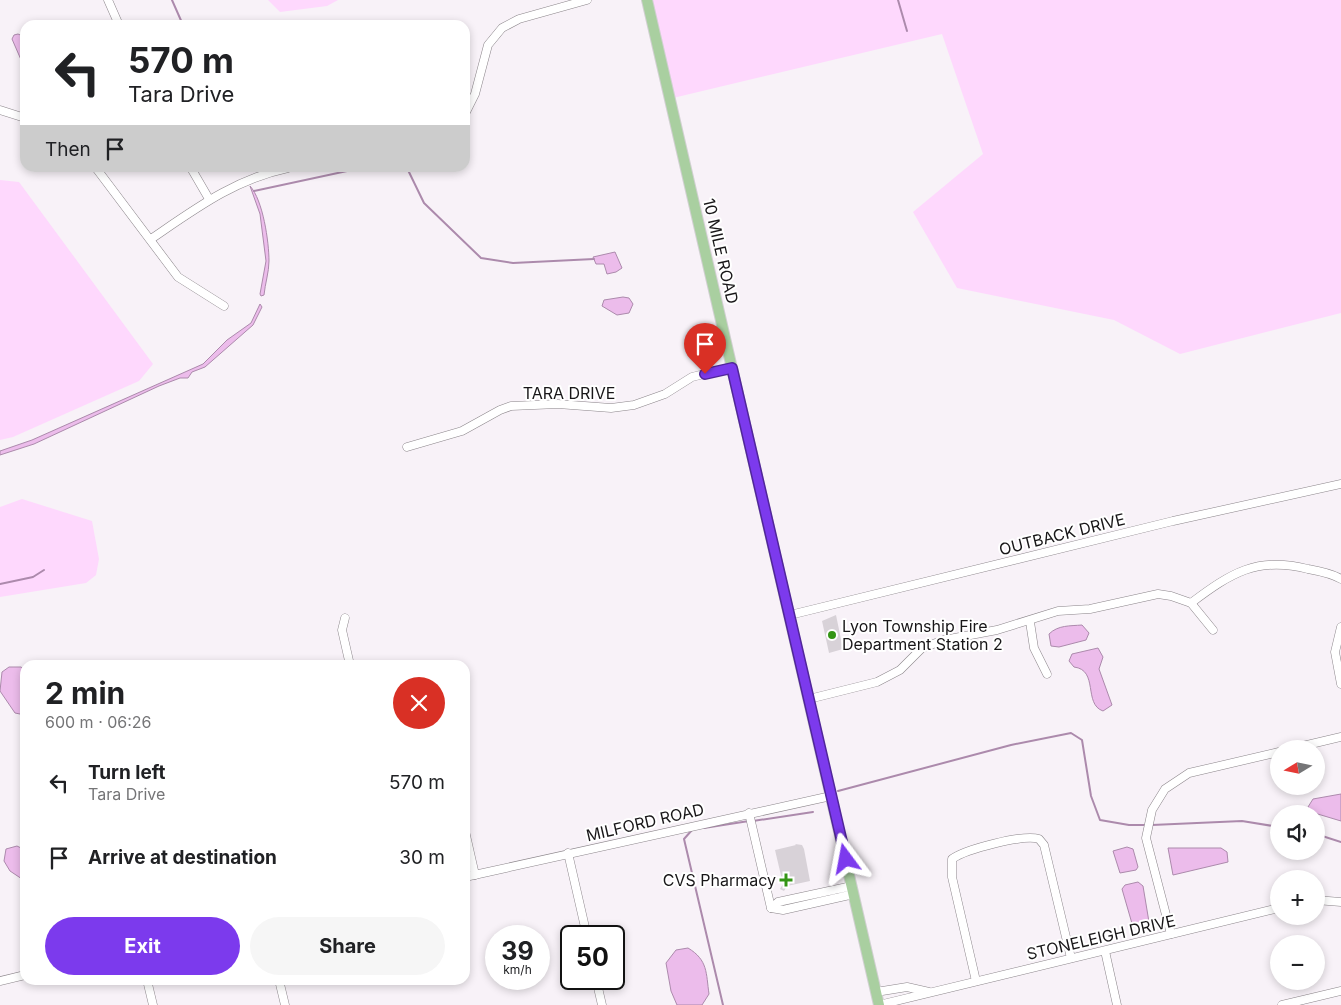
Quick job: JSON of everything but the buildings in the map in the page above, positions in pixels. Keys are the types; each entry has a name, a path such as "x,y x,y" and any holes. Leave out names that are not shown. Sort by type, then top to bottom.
{"main road":[{"name":"10 MILE ROAD","path":"647,0 879,1005"}],"street":[{"path":"108,0 117,20"},
{"path":"470,104 475,94 488,45 502,28 519,19 587,0"},
{"path":"0,110 20,116"},
{"path":"99,172 152,239 178,278 224,306"},
{"path":"192,172 209,200"},
{"path":"152,239 209,200 250,178 273,172"},
{"name":"TARA DRIVE","path":"407,447 462,431 511,406 558,404 611,408 634,405 665,394 692,377 732,368"},
{"name":"OUTBACK DRIVE","path":"790,615 1173,521 1341,484"},
{"path":"1191,603 1211,588 1247,568 1264,564 1280,563 1300,566 1341,579"},
{"path":"809,699 877,682 900,670 922,648 944,640 1030,622 1058,611 1090,609 1158,594 1191,603 1214,630"},
{"path":"345,618 342,630 349,660"},
{"path":"1030,622 1034,648 1047,674"},
{"path":"1341,627 1335,652 1341,684"},
{"path":"1325,741 1341,737"},
{"path":"1171,934 1146,838 1152,810 1165,789 1189,773 1270,754"},
{"name":"MILFORD ROAD","path":"470,876 831,796"},
{"path":"749,813 771,908 783,910 853,890"},
{"path":"976,981 952,877 952,859 964,852 1026,837 1039,839 1044,844 1071,958"},
{"path":"470,853 475,875"},
{"path":"568,853 584,925"},
{"path":"1325,901 1341,902"},
{"name":"STONELEIGH DRIVE","path":"879,1005 1270,910"},
{"path":"1105,951 1117,1005"},
{"path":"0,981 20,976"},
{"path":"148,985 152,1005"},
{"path":"280,985 285,1005"},
{"name":"STONELEIGH DRIVE","path":"876,992 908,987 929,992"},
{"path":"599,990 602,1005"},
{"path":"1282,1005 1341,991"}],"shaded area":[{"path":"268,0 338,0 327,6 280,12"},
{"path":"650,0 1341,0 1341,313 1180,354 1114,320 957,288 913,212 983,154 942,34 673,98"},
{"path":"14,35 20,35 20,57 12,39"},
{"path":"0,180 19,182 153,364 139,381 13,437 0,440"},
{"path":"250,186 255,192 262,211 268,243 268,269 264,295 261,296 266,261 260,214"},
{"path":"615,252 622,268 607,274 604,264 596,264 593,257"},
{"path":"629,298 633,304 629,313 617,315 602,306 604,300"},
{"path":"260,304 262,307 253,325 205,367 192,372 188,378 180,378 159,386 34,444 0,455 0,451 32,440 203,364 227,340 251,323"},
{"path":"22,499 92,521 99,559 96,575 86,583 0,597 0,507"},
{"path":"1082,625 1089,633 1086,640 1059,647 1051,646 1049,634 1053,631 1064,626"},
{"path":"1098,648 1103,657 1099,669 1112,705 1103,711 1094,702 1086,674 1082,669 1074,667 1069,661 1072,654"},
{"path":"9,667 20,667 20,714 15,713 0,691 2,672"},
{"path":"1341,794 1341,821 1325,816 1325,805 1309,805 1313,799"},
{"path":"17,846 20,848 20,878 10,871 4,861 6,849"},
{"path":"1127,847 1133,849 1138,867 1136,870 1120,873 1113,851"},
{"path":"1168,848 1221,848 1227,852 1228,862 1173,875"},
{"path":"1138,882 1143,886 1149,922 1133,927 1122,889 1125,885"},
{"path":"688,948 699,957 705,968 709,994 702,1005 677,1005 671,991 666,963 676,950"}],"waterway":[{"path":"172,0 181,20"},
{"path":"898,0 907,31"},
{"path":"254,191 342,172"},
{"path":"409,172 424,203 481,258 513,263 594,259"},
{"path":"0,584 33,577 44,570"},
{"path":"838,791 1011,745 1071,733 1082,740 1091,796 1100,820 1129,825 1147,825"},
{"path":"753,821 813,812"},
{"path":"704,828 749,821"},
{"path":"1152,825 1242,821 1270,826"},
{"path":"692,830 684,839 723,1005"},
{"path":"1325,837 1341,842"}],"place":[{"name":"Lyon Township Fire Department Station 2","path":"832,635"},
{"name":"CVS Pharmacy","path":"786,880"}],"route":[{"path":"705,374 732,368 846,859"}]}
